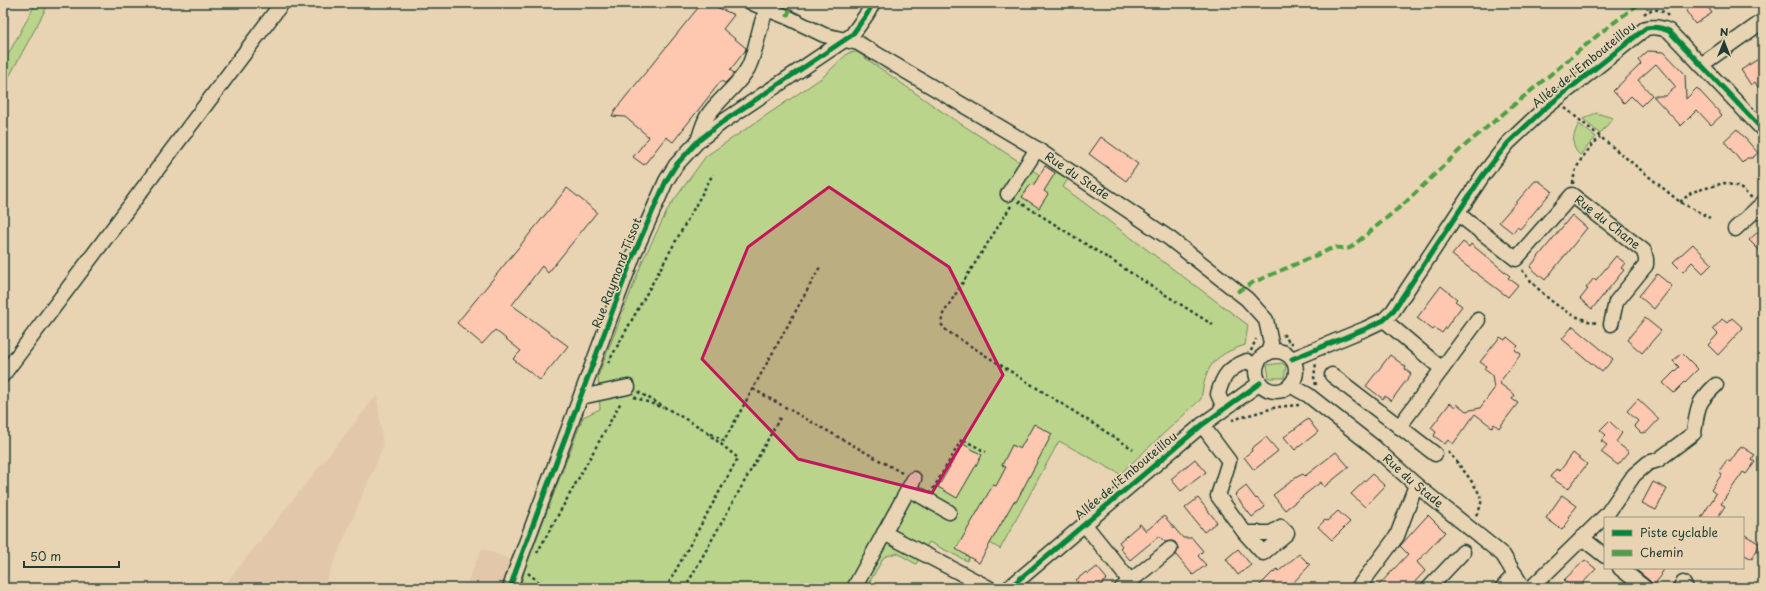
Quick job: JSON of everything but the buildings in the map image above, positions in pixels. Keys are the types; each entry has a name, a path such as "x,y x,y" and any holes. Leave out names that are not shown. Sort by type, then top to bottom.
{"street":[{"path":"3,376 282,3"},
{"name":"Rue du Stade","path":"752,3 804,24 824,35 858,43 1037,148 1169,238 1247,299 1266,320 1271,343 1268,353"},
{"name":"Rue Raymond Tissot","path":"510,588 649,217 666,181 676,165 698,141 721,123 852,35 873,3"},
{"path":"698,141 708,115 737,84 747,69 751,60 762,18 767,9"},
{"path":"1702,65 1763,21"},
{"name":"Allée de l'Embouteillou","path":"1292,359 1384,320 1393,311 1483,175 1508,143 1556,100 1646,28 1654,26 1669,31 1763,130"},
{"path":"1008,194 1037,148"},
{"name":"Rue du Chane","path":"1516,259 1572,195 1644,251 1646,265 1616,302 1611,324"},
{"path":"1735,229 1762,204"},
{"path":"1458,214 1516,259"},
{"path":"1384,320 1442,369"},
{"path":"1399,427 1478,320"},
{"path":"1276,351 1285,353 1292,359 1296,367 1295,376 1291,384 1284,390 1275,391 1266,389 1260,383 1256,375 1256,366 1260,358 1268,353 1276,351"},
{"path":"1224,408 1218,394 1226,375 1235,366 1247,361 1256,366"},
{"path":"1332,375 1435,454"},
{"name":"Allée de l'Embouteillou","path":"1009,588 1202,425 1260,383"},
{"name":"Rue du Stade","path":"1291,384 1308,395 1374,447 1416,485 1503,555 1522,588"},
{"path":"1531,588 1607,514 1634,475 1648,463 1658,460 1694,433 1698,407 1702,398 1716,385"},
{"path":"582,396 631,392"},
{"path":"1202,425 1229,461 1218,496 1245,533"},
{"path":"854,588 912,484 949,512"},
{"path":"1358,588 1397,536 1416,485"},
{"path":"1085,525 1126,584 1170,549"},
{"path":"884,533 989,588"},
{"path":"1582,538 1604,555"},
{"path":"1429,588 1463,552"},
{"path":"1621,569 1645,588"},
{"path":"1502,588 1515,574"},
{"path":"1680,588 1684,583 1686,588"}],"path":[{"path":"1640,17 1650,10 1656,9 1666,13 1671,19"},
{"path":"1556,100 1680,202 1710,218"},
{"path":"1572,195 1573,174 1580,158 1600,137"},
{"path":"607,366 713,174"},
{"path":"1680,202 1692,192 1724,182 1739,187 1762,204"},
{"path":"1134,449 948,331 941,324 943,314 1015,199 1213,325"},
{"path":"1516,259 1538,290 1558,307 1590,322 1611,324"},
{"path":"631,392 671,411 724,441 820,267"},
{"path":"753,389 912,484 932,490 962,439 986,452"},
{"path":"631,392 671,411"},
{"path":"534,559 622,401"},
{"path":"685,588 781,416"},
{"path":"666,588 738,458 699,426"},
{"path":"1435,454 1446,451 1478,490 1481,505 1468,527"},
{"path":"527,572 546,588"}],"highlighted area":[{"path":"829,187 949,267 1003,375 932,493 798,459 702,359 748,247"}],"shaded area":[{"path":"377,395 383,447 323,588 222,588"},
{"path":"482,548 511,560 503,588 465,588"}],"green space":[{"path":"36,3 49,3 3,88 3,64"},
{"path":"857,52 941,111 1040,175 1045,166 1068,179 1063,187 1248,325 1245,345 1225,353 1212,364 1205,378 1201,399 1120,474 1059,441 1000,549 990,543 969,557 967,561 929,542 916,564 897,553 884,557 866,588 520,588 525,569 583,417 600,409 598,376 643,260 669,207 706,156 823,77 848,53"},
{"path":"1596,113 1613,118 1600,134 1583,119"},
{"path":"1579,124 1596,137 1580,155 1574,144 1575,132"},
{"path":"1282,363 1286,366 1284,378 1269,378 1267,365"}],"marked path":[{"path":"787,17 792,3"},
{"path":"1237,292 1252,283 1333,248 1350,248 1406,202 1462,148 1604,30 1640,3"}],"cycle path":[{"path":"510,588 633,256 666,181 676,165 698,141 721,123 852,35 873,3"},
{"path":"1292,359 1384,320 1393,311 1483,175 1508,143 1544,109 1646,28 1658,27 1669,31 1763,130"},
{"path":"1009,588 1202,425 1260,383"}]}
